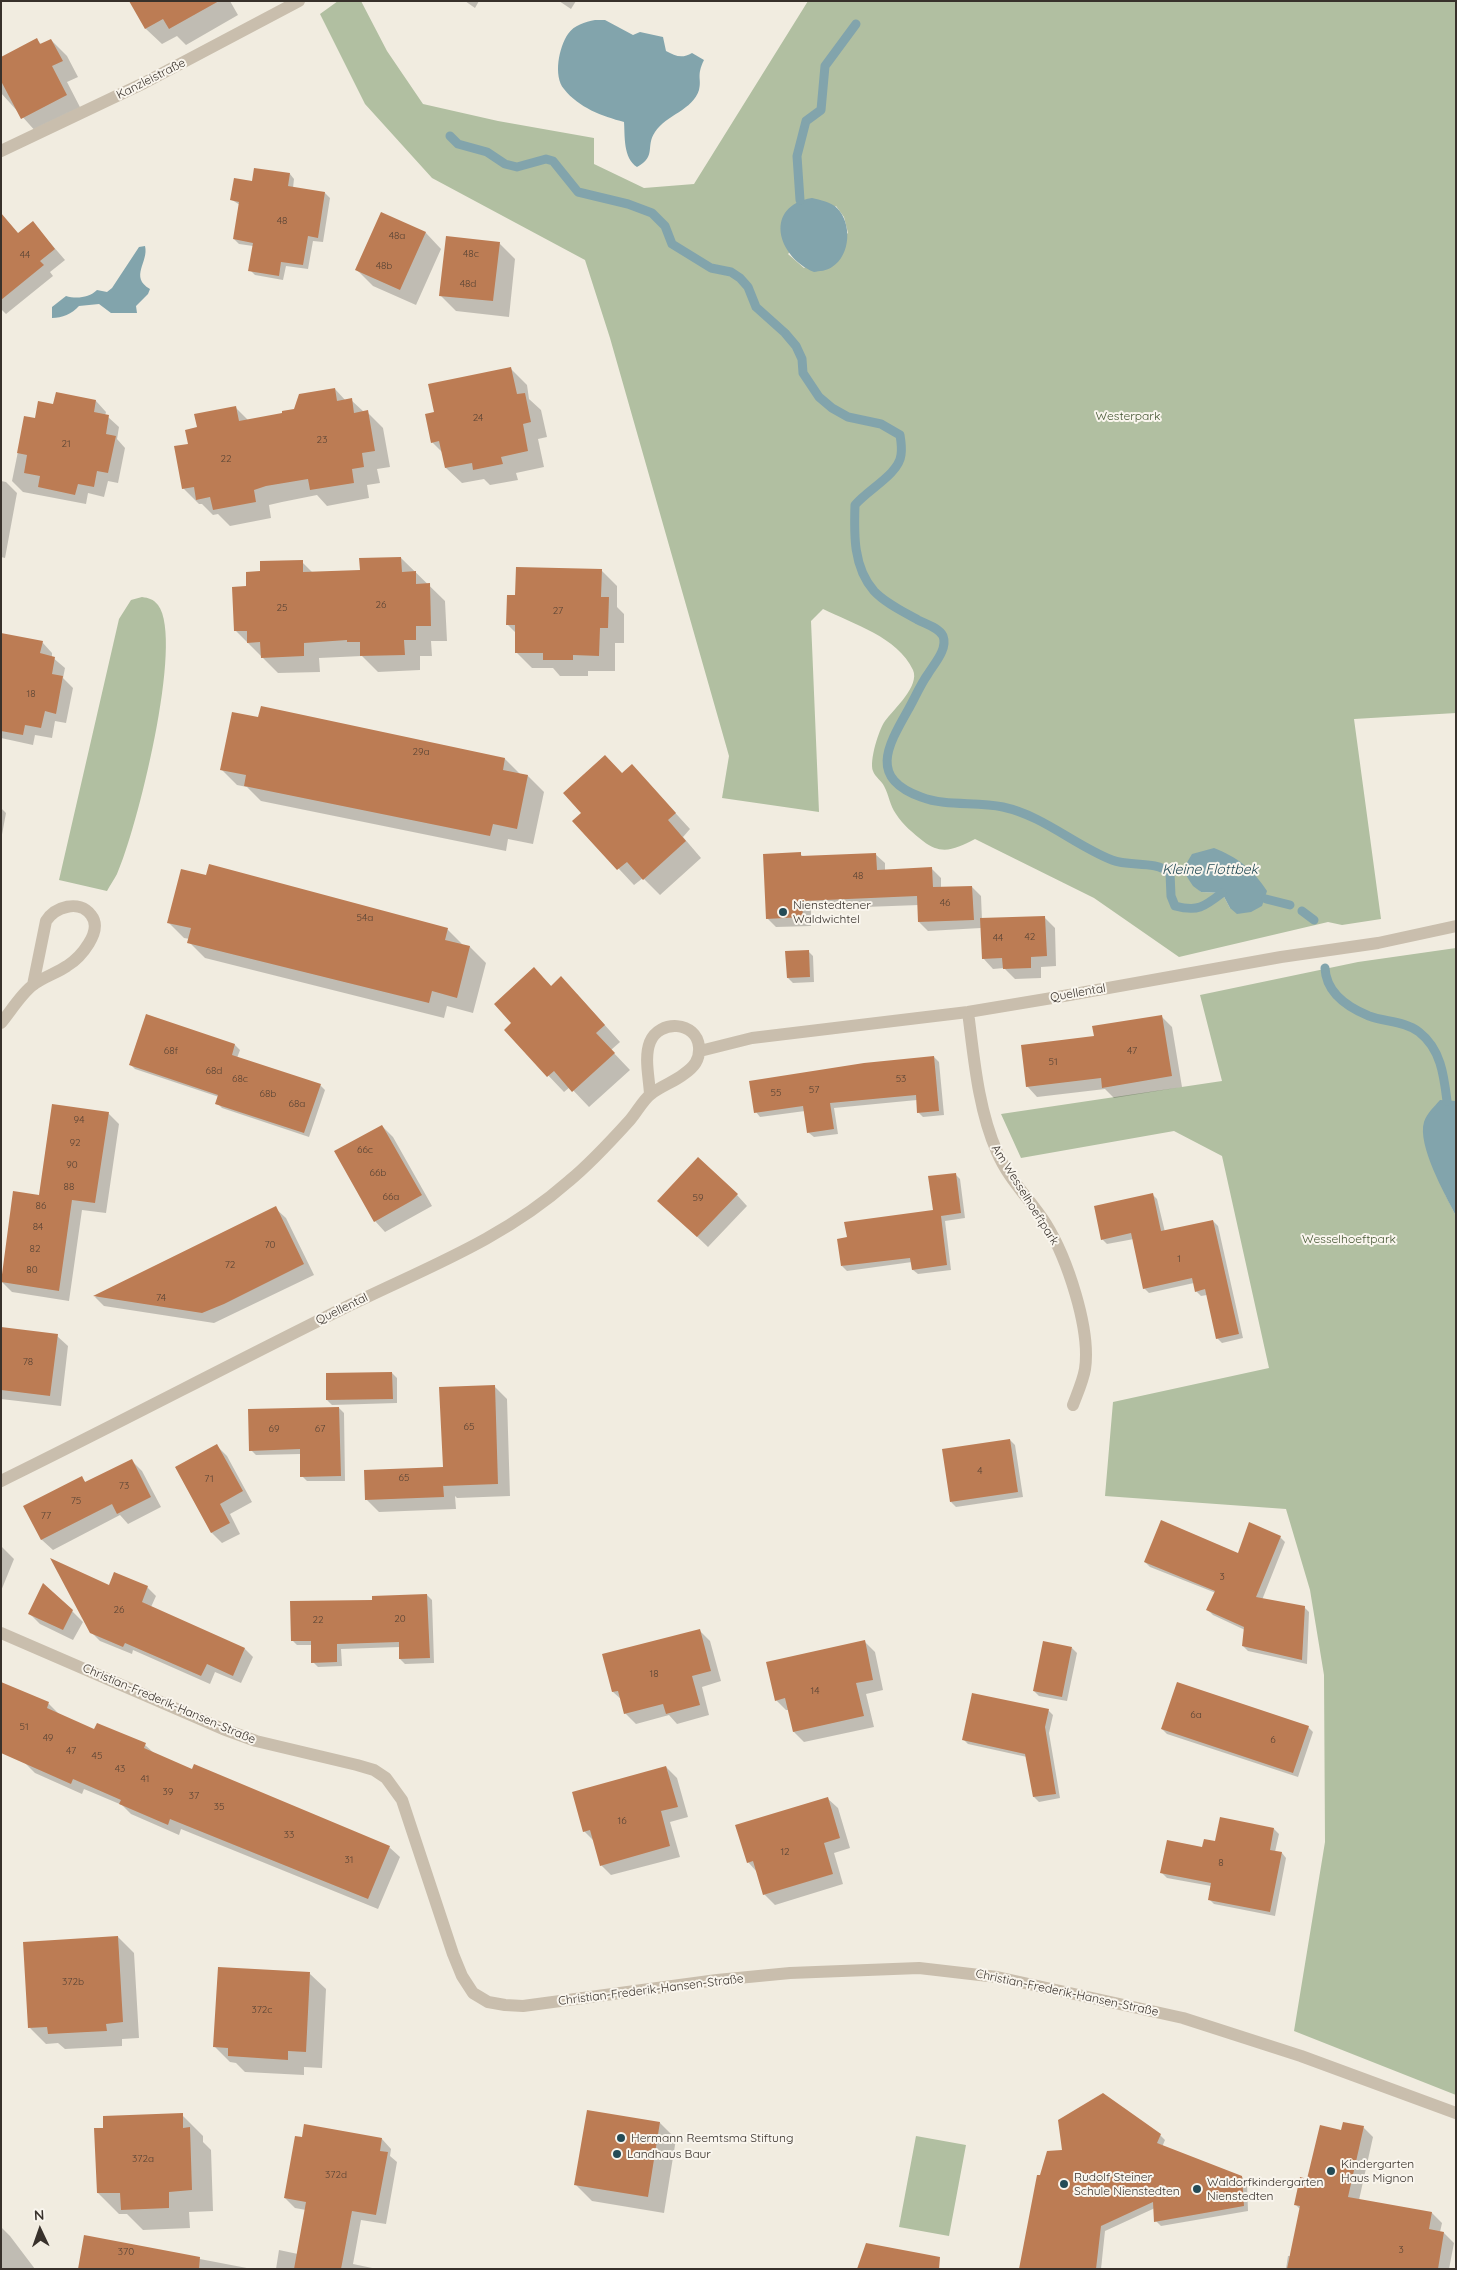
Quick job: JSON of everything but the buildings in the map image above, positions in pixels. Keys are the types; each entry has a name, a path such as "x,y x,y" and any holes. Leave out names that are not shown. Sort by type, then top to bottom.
{"street":[{"name":"Kanzleistraße","path":"1,151 144,83 299,1"},
{"path":"1,1023 33,985 69,965 83,951 89,943 95,927 91,915 80,908 68,906 62,907 50,914 46,921 33,985"},
{"name":"Quellental","path":"1,1481 341,1309 510,1227 540,1206 571,1180 623,1127 650,1094 682,1076 695,1066 700,1051 752,1038 968,1012 1172,978 1281,957 1378,943 1456,926"},
{"name":"Am Wesselhoeftpark","path":"968,1012 983,1109 991,1138 998,1155 1046,1225 1060,1251 1080,1312 1085,1341 1085,1369 1073,1405"},
{"path":"650,1094 647,1055 650,1041 656,1032 671,1026 685,1028 699,1042 700,1051"},
{"name":"Christian-Frederik-Hansen-Straße","path":"1,1633 223,1729 256,1741 374,1770 386,1778 402,1800 462,1976 474,1993 488,2002 522,2006 717,1980 790,1973 918,1968 988,1975 1183,2018 1301,2056 1456,2113"}],"green space":[{"name":"Westerpark","path":"338,1 361,1 387,51 423,104 498,121 594,138 594,164 644,188 694,184 808,1 1456,1 1456,713 1354,719 1381,919 1342,925 1328,922 1179,957 1094,898 975,839 961,846 943,850 930,846 912,832 899,818 892,808 884,786 874,773 872,766 873,753 880,731 885,721 910,690 913,683 913,670 897,649 886,640 861,626 823,609 811,621 819,812 722,798 729,756 610,338 585,260 432,178 365,104 320,14","holes":["836,206 844,217 848,233 804,268 788,254","1187,877 1262,906 1230,908 1222,893 1201,892"]},
{"path":"142,597 151,599 158,605 165,625 166,656 162,695 155,737 135,820 117,874 107,891 59,880 119,619 131,600"},
{"name":"Wesselhoeftpark","path":"1456,948 1456,1101 1440,1101 1445,1194 1456,1216 1456,2095 1294,2031 1325,1842 1324,1675 1310,1590 1286,1509 1105,1496 1113,1402 1269,1368 1222,1156 1174,1131 1021,1158 1001,1114 1222,1081 1200,995 1358,962"},
{"path":"916,2136 966,2145 949,2236 899,2227"}],"water":[{"path":"595,20 605,20 633,35 640,32 663,37 666,51 679,56 692,53 704,60 700,70 700,86 696,97 685,108 660,126 652,137 647,159 637,167 632,163 627,152 624,122 599,114 584,106 570,96 564,89 559,77 558,61 568,34 577,26"},
{"path":"812,198 835,206 842,214 847,230 846,247 838,262 828,269 814,272 801,265 791,255 784,244 781,232 782,221 787,211 797,203"},
{"path":"145,246 146,252 140,274 144,284 150,289 148,294 136,306 137,313 111,313 99,304 79,306 67,315 52,318 52,307 66,296 82,297 90,295 97,290 107,292 112,288 139,247"},
{"name":"Kleine Flottbek","path":"1214,848 1230,855 1256,876 1267,891 1262,906 1251,912 1237,914 1230,908 1222,893 1201,892 1193,886 1187,877 1186,864 1192,854"},
{"path":"1440,1100 1456,1101 1456,1216 1439,1183 1424,1143 1424,1122"}],"waterway":[{"path":"800,200 797,156 806,121 821,110 825,66 856,24"},
{"name":"Kleine Flottbek","path":"450,136 458,144 487,152 505,164 517,167 546,159 553,161 578,192 628,204 652,213 665,226 672,244 711,268 731,272 740,278 748,287 756,307 785,333 796,346 802,359 803,373 819,397 832,408 848,417 881,424 900,435 901,455 895,469 855,505 855,539 858,561 867,582 878,595 918,620 935,628 943,636 944,646 940,656 920,687 889,749 888,771 894,781 905,789 931,800 993,805 1018,811 1112,860 1157,866 1164,869 1170,873 1171,896 1175,906 1183,908 1200,907 1222,893"},
{"name":"Kleine Flottbek","path":"1266,899 1290,905"},
{"name":"Kleine Flottbek","path":"1302,911 1314,920"},
{"name":"Kleine Flottbek","path":"1325,968 1329,984 1339,998 1353,1008 1369,1016 1413,1028 1426,1039 1437,1055 1447,1101"}],"place":[{"name":"Nienstedtener Waldwichtel","path":"783,912"},
{"name":"Hermann Reemtsma Stiftung","path":"621,2138"},
{"name":"Landhaus Baur","path":"617,2154"},
{"name":"Kindergarten Haus Mignon","path":"1331,2171"},
{"name":"Rudolf Steiner Schule Nienstedten","path":"1064,2184"},
{"name":"Waldorfkindergarten Nienstedten","path":"1197,2189"}]}
